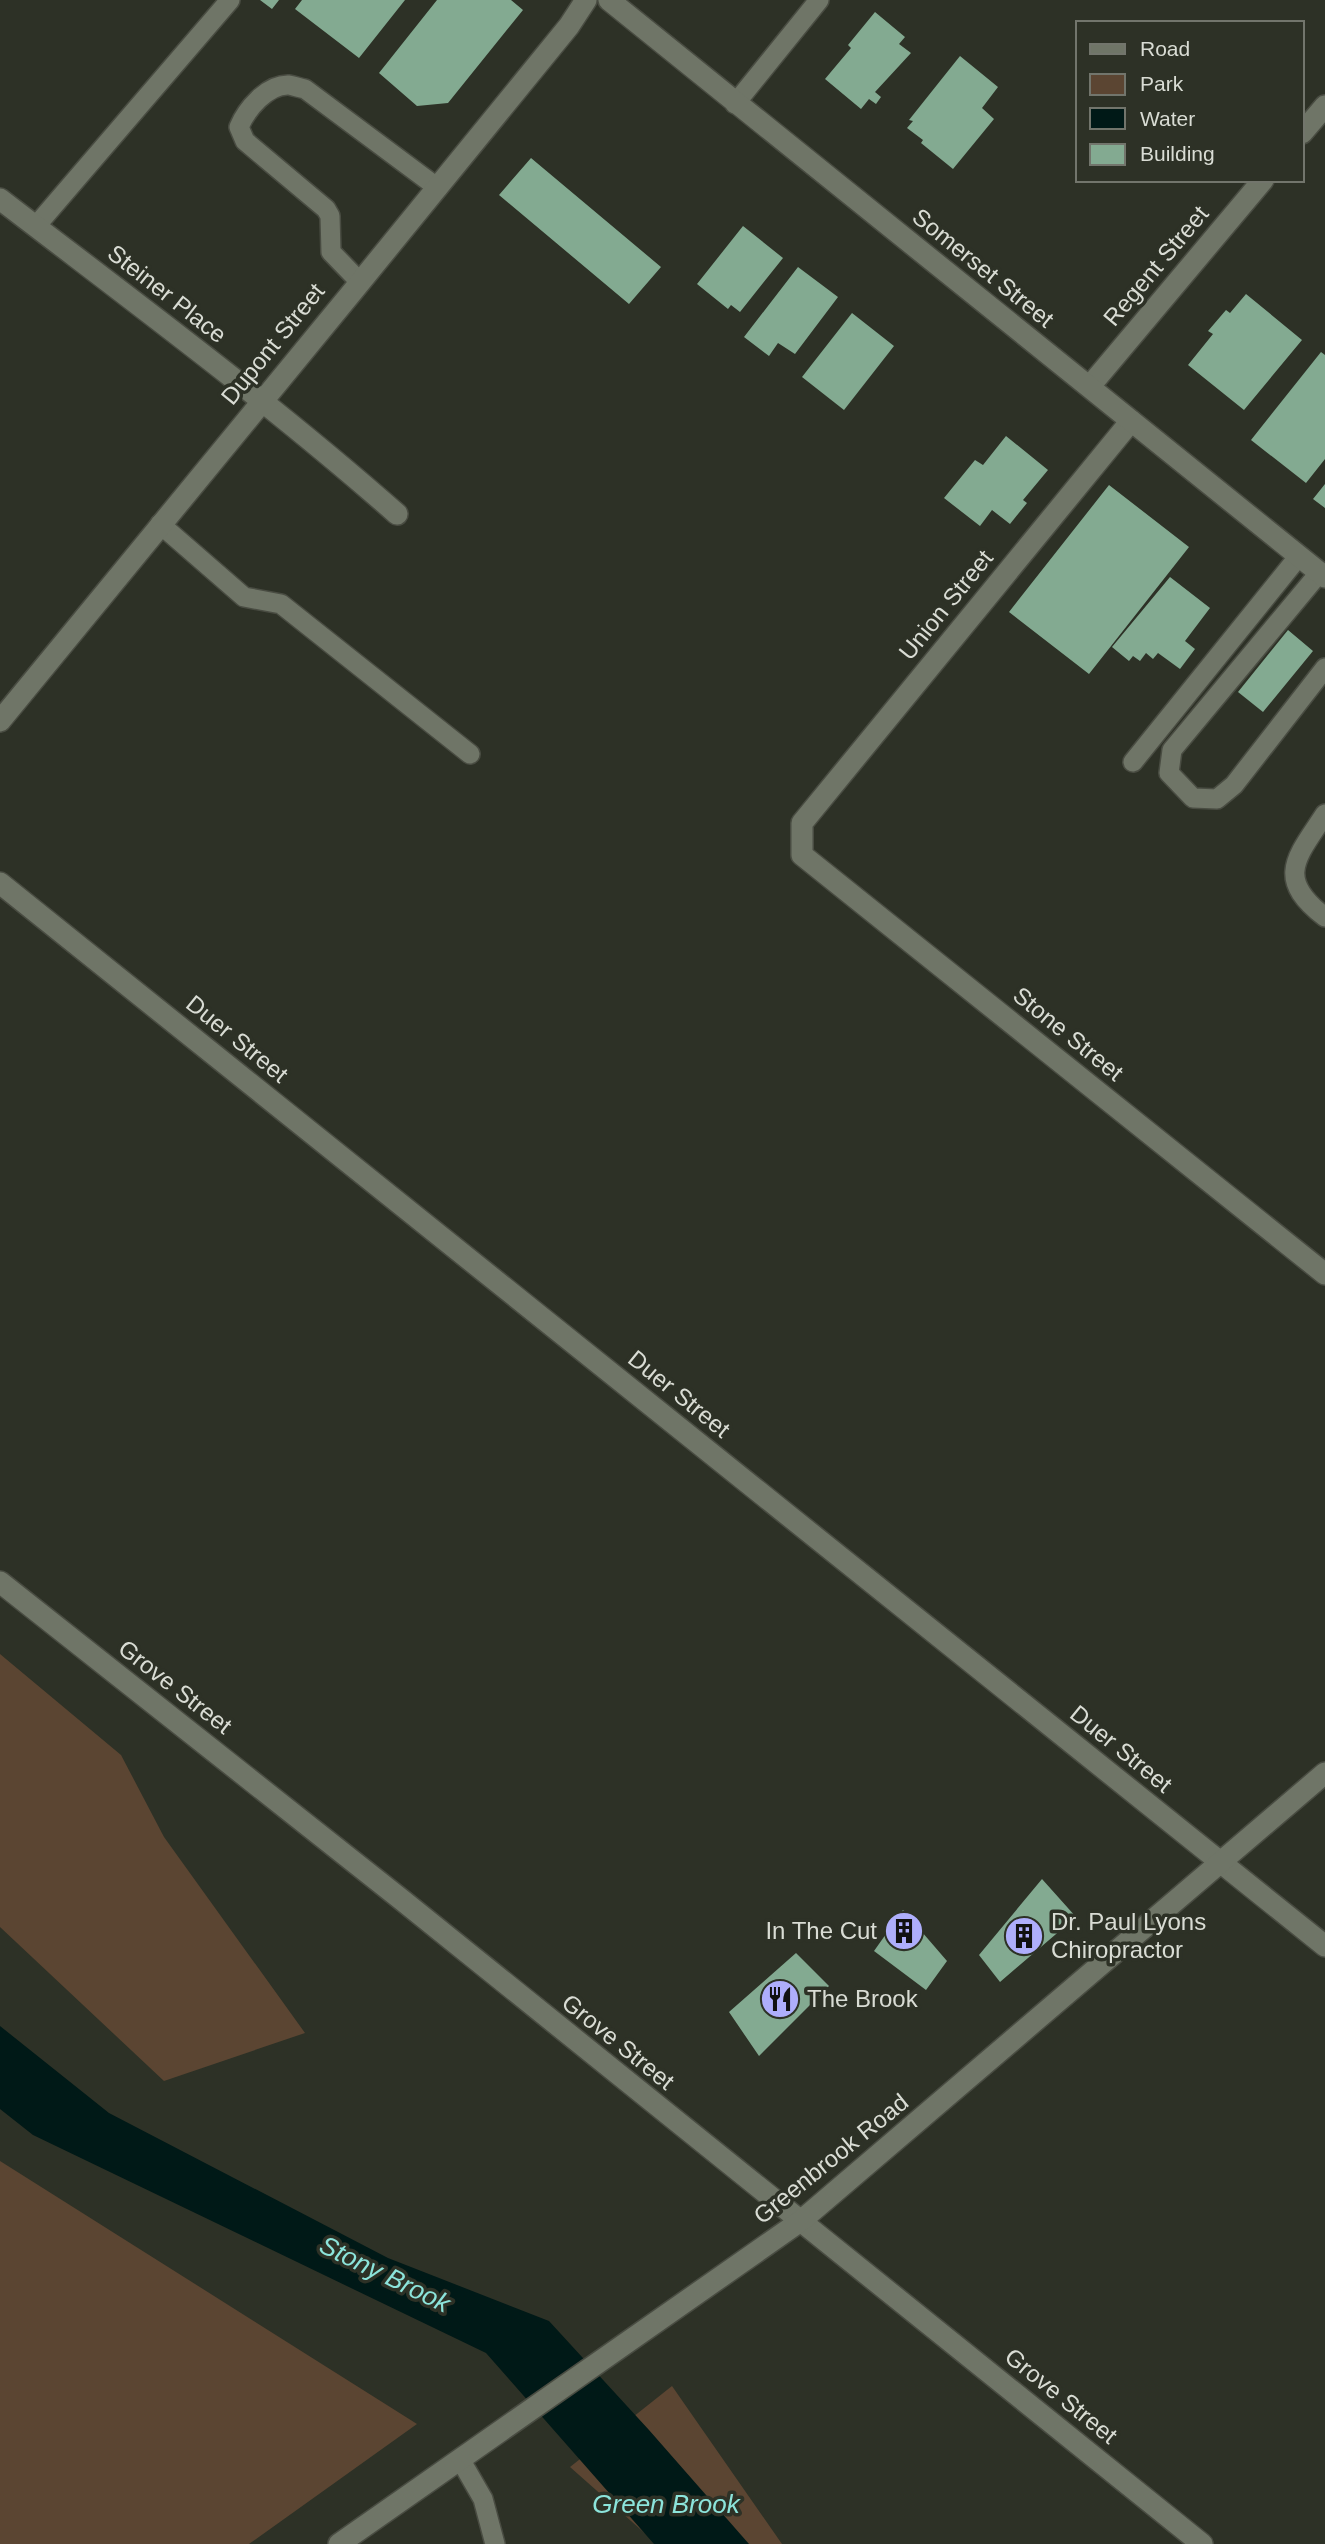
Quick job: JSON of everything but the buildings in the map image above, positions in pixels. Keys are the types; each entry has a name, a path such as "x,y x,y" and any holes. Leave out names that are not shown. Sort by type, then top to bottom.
{"street":[{"name":"Dupont Street","path":"0,721 261,400 438,188 569,26 586,0"},
{"name":"Somerset Street","path":"609,0 1322,574"},
{"path":"1304,131 1325,106"},
{"name":"Regent Street","path":"1090,386 1261,182"},
{"name":"Steiner Place","path":"0,199 261,400 397,514"},
{"name":"Union Street","path":"802,823 1131,421"},
{"name":"Stone Street","path":"802,823 802,855 1325,1274"},
{"name":"Duer Street","path":"0,883 1325,1946"},
{"name":"Grove Street","path":"0,1582 402,1900 1202,2544"},
{"name":"Greenbrook Road","path":"339,2544 802,2221 1325,1773"}],"lane":[{"path":"36,226 230,0"},
{"path":"735,104 819,0"},
{"path":"359,281 331,252 330,216 326,209 244,141 239,127 244,114 272,88 287,85 305,89 438,188"},
{"path":"160,524 244,597 281,604 470,754"},
{"path":"1133,762 1298,556"},
{"path":"1322,574 1172,750 1169,773 1193,798 1217,800 1234,785 1325,668"},
{"path":"1325,814 1297,855 1294,876 1301,893 1325,917"},
{"path":"460,2459 483,2499 495,2544"}],"green space":[{"path":"0,1654 121,1755 164,1837 305,2033 164,2081 0,1927"},
{"path":"0,2161 417,2424 249,2544 0,2544"},
{"path":"672,2386 782,2544 657,2544 570,2467"}],"water":[{"name":"Green Brook","path":"0,2026 109,2113 388,2258 549,2321 749,2544 654,2544 486,2353 33,2135 0,2109"}],"place":[{"name":"In The Cut","path":"904,1931"},
{"name":"Dr. Paul Lyons Chiropractor","path":"1024,1936"},
{"name":"The Brook","path":"780,1999"}],"water label":[{"name":"Stony Brook","path":"385,2274"}]}
